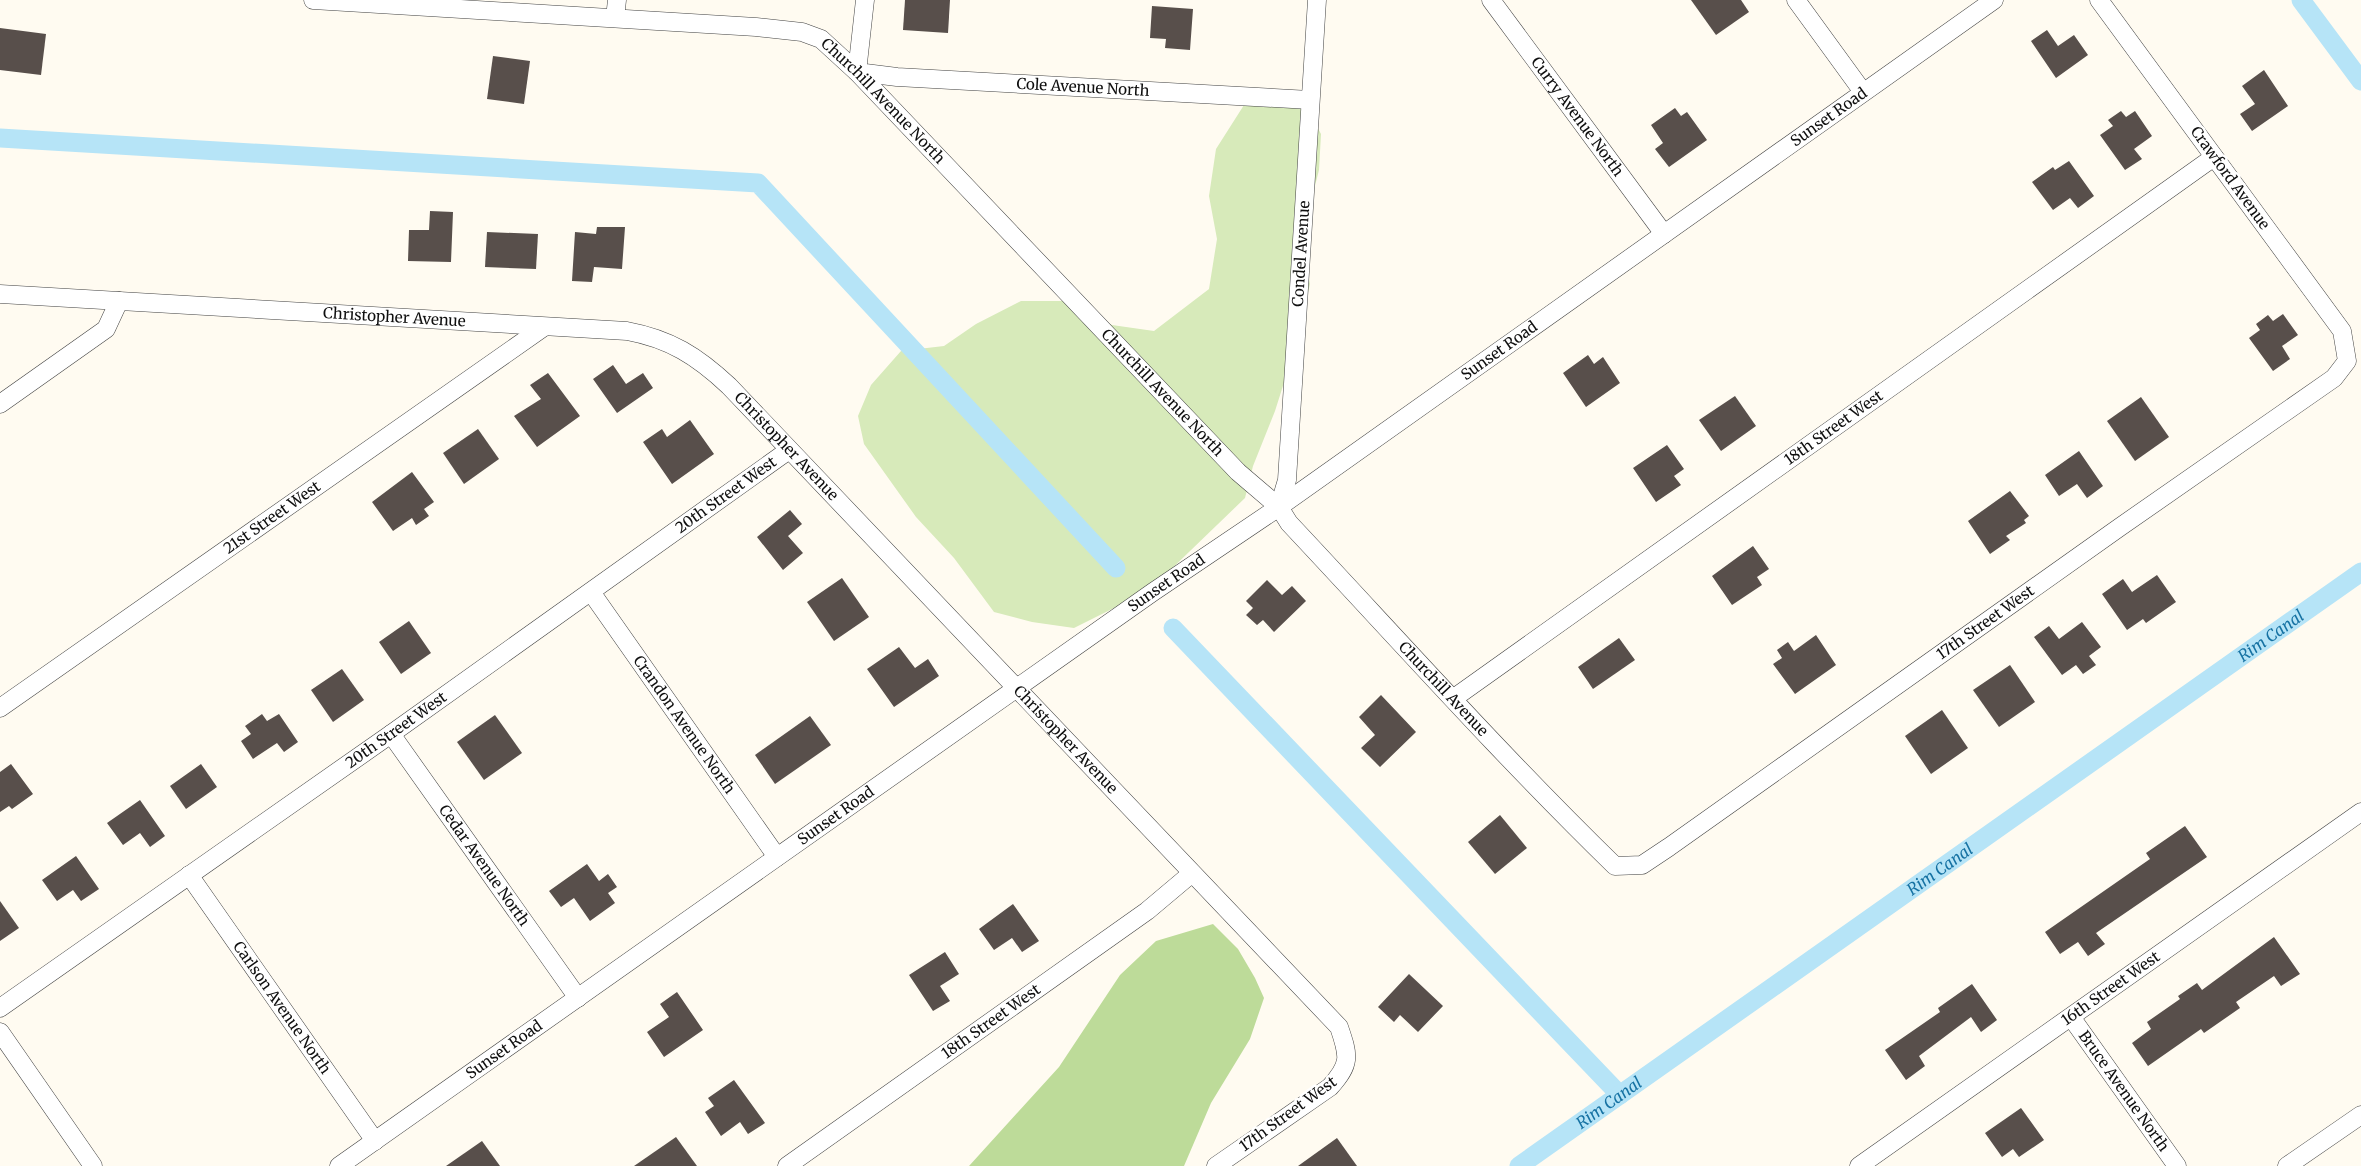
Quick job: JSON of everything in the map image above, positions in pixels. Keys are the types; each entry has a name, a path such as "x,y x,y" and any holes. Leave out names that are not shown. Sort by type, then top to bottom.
{"street":[{"name":"Churchill Avenue North","path":"313,0 373,2 756,27 802,32 821,39 857,72 1238,472 1278,507"},
{"path":"615,18 617,0"},
{"path":"857,72 865,0"},
{"name":"Condel Avenue","path":"1278,507 1287,480 1317,0"},
{"name":"Curry Avenue North","path":"1491,0 1664,234"},
{"path":"1796,0 1862,92"},
{"name":"Sunset Road","path":"339,1166 1016,689 1278,507 1994,0"},
{"name":"Crawford Avenue","path":"2099,0 2342,331 2347,361"},
{"name":"Cole Avenue North","path":"857,72 907,78 1310,100"},
{"name":"18th Street West","path":"1454,698 2214,157"},
{"name":"Christopher Avenue","path":"0,294 627,331 650,335 671,344 712,370 789,450 1191,874 1339,1027 1348,1054"},
{"path":"0,404 106,329 119,301"},
{"name":"21st Street West","path":"0,708 544,327"},
{"name":"17th Street West","path":"1615,866 1642,865 2112,532 2334,378 2347,361"},
{"name":"20th Street West","path":"0,1008 391,734 789,450"},
{"name":"Churchill Avenue","path":"1278,507 1289,523 1568,820 1615,866"},
{"name":"Crandon Avenue North","path":"591,592 777,857"},
{"name":"Cedar Avenue North","path":"391,734 578,998"},
{"name":"16th Street West","path":"1859,1166 2361,812"},
{"name":"18th Street West","path":"787,1166 1147,911 1191,874"},
{"name":"Carlson Avenue North","path":"189,875 375,1141"},
{"name":"Bruce Avenue North","path":"2071,1017 2177,1166"},
{"path":"0,1032 93,1166"},
{"name":"17th Street West","path":"1216,1166 1330,1087 1343,1073 1348,1054"},
{"path":"2287,1166 2361,1116"}],"green space":[{"path":"1272,98 1305,104 1321,134 1319,170 1302,237 1310,284 1294,351 1275,411 1253,466 1245,498 1161,579 1132,599 1074,628 1032,622 994,612 954,558 916,517 864,444 858,416 871,385 901,351 944,346 976,324 1021,301 1064,301 1112,325 1154,331 1209,289 1217,239 1209,196 1216,149 1244,105"},
{"path":"1213,924 1238,949 1264,998 1250,1039 1211,1103 1184,1166 969,1166 1059,1067 1120,975 1156,941"}],"building":[{"path":"905,0 950,0 948,33 903,30"},
{"path":"1691,0 1741,0 1749,12 1716,35"},
{"path":"1152,6 1193,9 1190,50 1165,48 1166,39 1150,38"},
{"path":"0,28 46,34 41,75 0,70"},
{"path":"2047,30 2058,46 2074,35 2088,55 2056,78 2031,41"},
{"path":"493,56 530,61 524,104 487,99"},
{"path":"2264,70 2288,106 2252,131 2240,114 2255,104 2242,86"},
{"path":"1675,108 1681,116 1687,112 1707,140 1669,167 1655,149 1663,143 1651,125"},
{"path":"2121,111 2126,117 2135,111 2152,136 2134,149 2142,159 2125,170 2100,135 2113,126 2108,120"},
{"path":"2069,161 2094,196 2078,208 2070,198 2053,210 2032,182 2053,167 2055,170"},
{"path":"430,211 453,212 451,262 408,261 409,230 429,230"},
{"path":"597,227 625,227 622,269 594,267 592,282 572,281 575,232 596,234"},
{"path":"487,232 538,234 536,269 485,267"},
{"path":"2283,314 2298,335 2282,346 2290,359 2273,371 2249,338 2260,330 2256,324 2268,315 2273,321"},
{"path":"1588,355 1594,364 1603,357 1620,383 1586,407 1563,373"},
{"path":"613,365 626,384 643,373 653,388 617,413 593,379"},
{"path":"548,373 580,416 537,447 514,416 541,399 530,385"},
{"path":"1735,396 1756,426 1721,451 1699,420"},
{"path":"2141,397 2169,437 2135,461 2107,421"},
{"path":"690,420 714,454 672,484 643,442 662,429 667,437"},
{"path":"478,429 499,459 464,484 443,453"},
{"path":"1667,445 1684,469 1674,476 1681,485 1656,502 1633,468"},
{"path":"2079,451 2103,486 2087,498 2077,484 2059,496 2045,475"},
{"path":"412,472 434,502 424,509 429,516 416,525 412,518 393,531 372,502"},
{"path":"2010,491 2029,516 2024,520 2026,523 2006,536 2010,540 1990,554 1968,521"},
{"path":"790,510 802,524 788,536 803,553 783,570 757,537"},
{"path":"1753,546 1769,569 1757,577 1762,585 1732,605 1712,576"},
{"path":"2157,575 2176,602 2146,623 2143,619 2127,630 2102,594 2123,579 2132,592"},
{"path":"842,578 869,617 834,641 807,602"},
{"path":"1267,580 1282,595 1292,586 1306,601 1274,632 1263,620 1257,625 1246,615 1253,608 1246,601"},
{"path":"409,621 431,653 401,674 379,642"},
{"path":"2082,622 2101,647 2089,656 2096,665 2083,674 2076,665 2062,675 2034,637 2049,626 2059,639"},
{"path":"1816,635 1836,665 1795,694 1773,664 1782,658 1777,650 1788,642 1794,651"},
{"path":"1619,638 1635,660 1593,689 1578,667"},
{"path":"899,647 915,668 928,659 939,676 894,707 867,669"},
{"path":"2010,665 2035,702 1999,727 1973,690"},
{"path":"342,669 364,700 333,722 311,690"},
{"path":"1381,695 1416,732 1380,767 1361,748 1375,735 1359,717"},
{"path":"1942,710 1968,748 1931,774 1905,736"},
{"path":"262,714 267,721 279,714 298,742 284,752 277,743 253,759 241,741 251,734 245,726"},
{"path":"495,715 522,753 484,780 457,742"},
{"path":"810,716 831,745 775,784 755,755"},
{"path":"11,764 33,794 12,809 9,806 0,812 0,772"},
{"path":"201,764 217,787 186,809 170,786"},
{"path":"140,800 165,836 150,847 140,833 123,845 107,823"},
{"path":"1500,815 1527,848 1495,874 1468,842"},
{"path":"2185,826 2207,857 2096,933 2105,944 2088,956 2078,942 2060,954 2045,932 2150,859 2146,853"},
{"path":"76,856 99,889 81,901 73,890 57,901 42,880"},
{"path":"587,864 599,881 608,874 617,887 608,893 615,903 590,921 574,898 561,907 549,891"},
{"path":"0,901 19,928 0,941"},
{"path":"1013,904 1039,941 1022,952 1012,938 994,950 979,929"},
{"path":"2274,937 2300,974 2281,986 2274,976 2236,1002 2240,1008 2204,1033 2201,1029 2148,1066 2132,1043 2151,1029 2147,1022 2180,999 2178,996 2197,983 2202,990"},
{"path":"945,952 959,974 940,986 950,1001 933,1011 909,975"},
{"path":"1409,974 1443,1006 1418,1032 1400,1015 1394,1022 1378,1007"},
{"path":"1972,984 1997,1020 1981,1032 1971,1017 1919,1056 1925,1066 1906,1080 1885,1050 1940,1012 1938,1008"},
{"path":"677,992 703,1030 664,1057 647,1032 669,1017 660,1004"},
{"path":"734,1080 765,1123 748,1134 740,1122 721,1136 705,1112 714,1106 708,1098"},
{"path":"2021,1108 2044,1140 2019,1157 2013,1149 2002,1157 1985,1133"},
{"path":"676,1137 697,1166 634,1166"},
{"path":"1337,1138 1357,1166 1298,1166"},
{"path":"482,1141 500,1166 446,1166"}],"waterway":[{"path":"2301,0 2361,81"},
{"path":"0,138 758,183 1116,568"},
{"name":"Rim Canal","path":"1519,1166 2361,572"},
{"path":"1173,628 1620,1095"}]}
